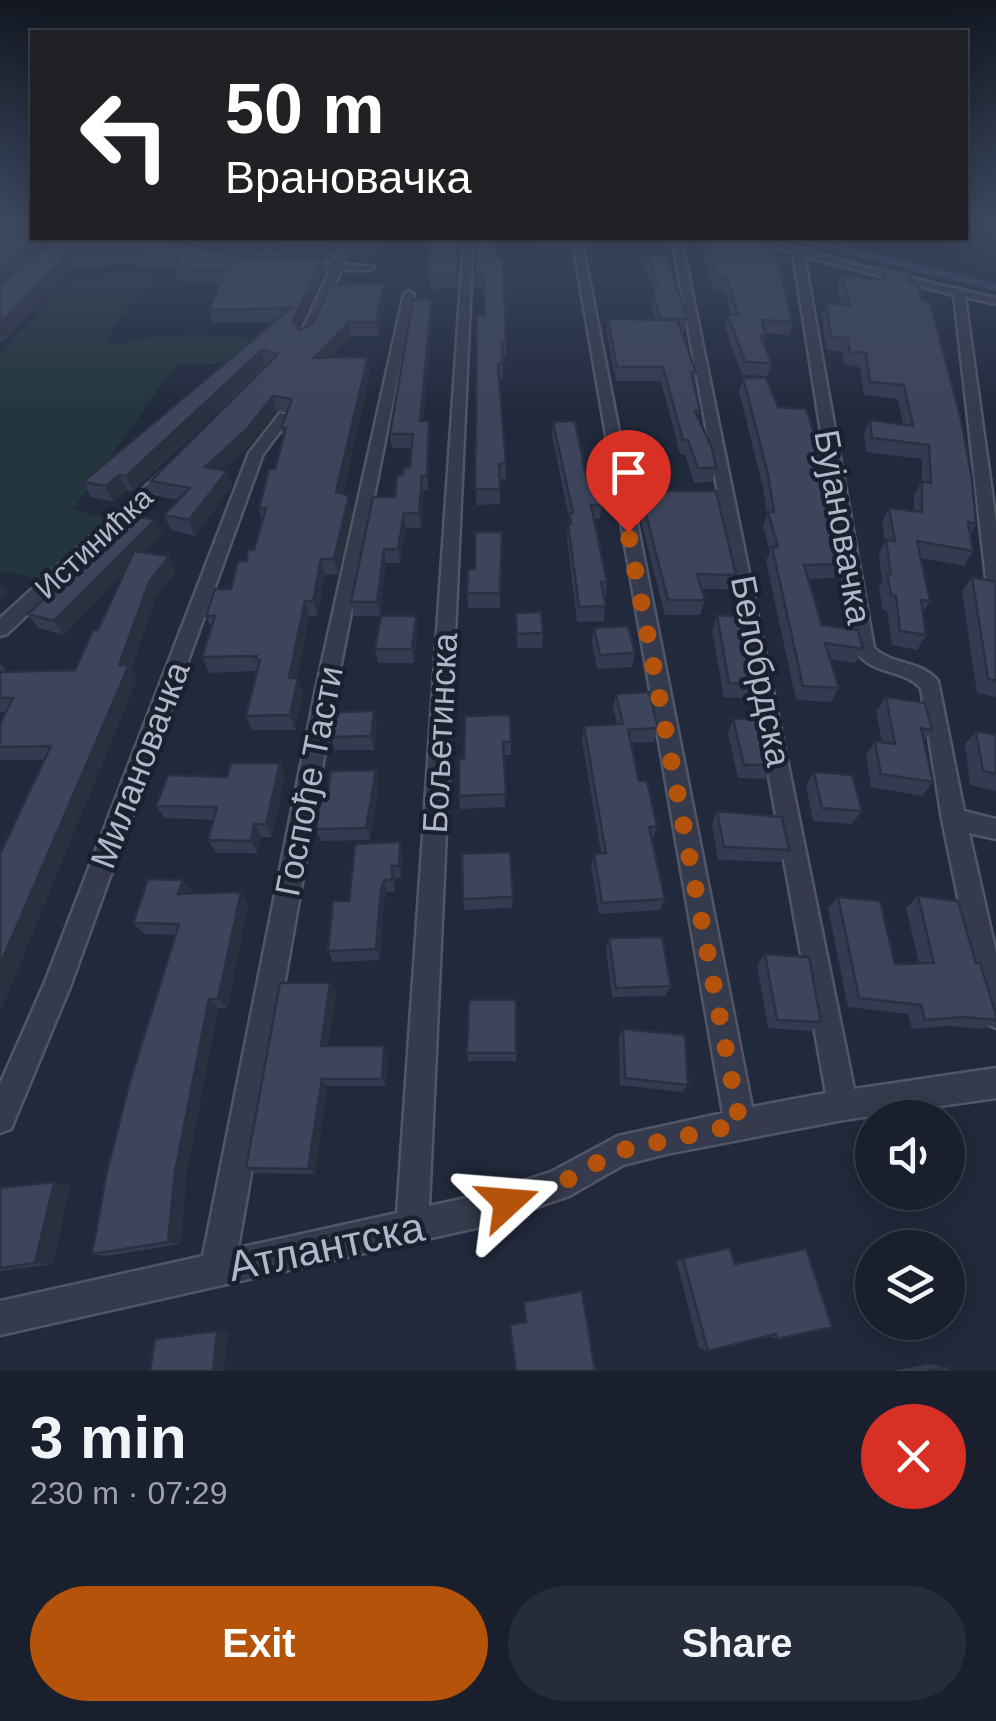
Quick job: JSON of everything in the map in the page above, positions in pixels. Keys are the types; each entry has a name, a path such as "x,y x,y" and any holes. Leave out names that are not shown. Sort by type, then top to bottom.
{"street":[{"path":"305,337 326,287"},
{"name":"Бољетинска","path":"412,1228 465,287"},
{"path":"585,287 740,1124"},
{"name":"Белобрдска","path":"685,287 843,1105"},
{"name":"Бујановачка","path":"804,287 865,650 879,665 928,679 954,818"},
{"path":"939,287 996,301"},
{"path":"959,292 996,587"},
{"name":"Госпође Тасти","path":"217,1270 326,688 409,294"},
{"name":"Милановачка","path":"0,1118 57,986 256,454 286,416"},
{"name":"Истинићка","path":"0,629 186,456"},
{"path":"996,829 954,818 996,1014"},
{"name":"Атлантска","path":"0,1318 412,1228 558,1185 618,1151 843,1105 996,1083"}],"shaded area":[{"path":"63,287 149,287 113,325 108,346 185,335 262,341 234,364 177,363 73,509 110,520 48,580 0,571 0,353"}],"building":[{"path":"0,287 35,287 0,323"},
{"path":"219,287 309,287 293,321 300,330 312,324 330,287 383,287 376,322 349,322 314,358 368,357 336,492 349,496 334,559 321,559 313,601 305,601 289,678 298,678 290,715 246,716 260,660 256,660 257,656 202,657 215,616 206,616 215,589 231,589 238,561 246,561 248,550 254,550 266,508 259,509 269,469 275,469 286,428 281,428 292,399 273,396 247,429 205,467 227,471 189,520 164,515 190,488 151,481 278,354 262,350 126,476 119,475 106,486 83,482 291,308 209,310"},
{"path":"484,287 504,287 506,342 502,342 503,364 498,364 506,464 499,464 500,489 475,489 477,315 485,315"},
{"path":"654,287 677,287 687,319 660,319"},
{"path":"729,287 784,287 793,322 762,320 765,336 761,336 772,363 745,362 728,315 738,315"},
{"path":"845,287 918,287 923,301 930,302 961,419 972,479 976,524 968,522 973,551 917,541 930,601 921,600 926,635 900,631 896,596 891,595 887,573 891,574 886,540 895,541 889,508 922,512 922,481 931,483 929,445 872,438 870,420 913,426 904,385 870,382 866,353 850,352 847,338 831,337 826,303 851,305"},
{"path":"413,299 432,299 420,421 429,421 427,476 422,476 419,513 404,513 398,549 384,549 377,602 351,602 373,497 395,497 397,475 403,475 403,468 410,467 413,434 390,434"},
{"path":"608,319 677,320 696,372 691,372 700,411 695,411 712,448 716,468 698,468 688,440 683,440 663,367 617,367"},
{"path":"743,378 766,378 778,407 806,409 823,460 826,487 822,487 841,545 835,544 841,564 804,565 822,625 858,630 863,649 825,643 839,688 803,686 772,547 778,547 768,512 774,512 768,474"},
{"path":"575,421 588,485 598,485 602,505 591,505 607,582 601,582 606,606 579,607 568,524 573,513 553,422"},
{"path":"640,491 716,491 736,575 697,574 705,600 668,600"},
{"path":"130,515 155,520 54,621 28,614 86,560"},
{"path":"475,532 502,532 500,593 467,593 468,569 475,569"},
{"path":"134,551 169,556 149,582 119,665 129,665 0,965 0,854 51,746 0,747 0,724 13,698 0,698 0,672 75,670"},
{"path":"972,577 996,582 996,681 988,679"},
{"path":"541,612 543,633 517,634 516,613"},
{"path":"717,615 744,617 757,685 729,683"},
{"path":"381,616 416,616 412,649 375,649"},
{"path":"628,626 635,653 600,655 594,628"},
{"path":"649,692 658,728 628,730 639,781 647,781 657,826 649,827 665,899 602,903 594,854 606,853 584,726 623,724 616,694"},
{"path":"886,697 925,703 932,730 921,728 933,782 881,774 875,741 895,744"},
{"path":"374,711 371,736 331,737 335,712"},
{"path":"510,715 511,742 503,742 506,794 459,796 465,716"},
{"path":"733,719 764,719 772,765 744,765"},
{"path":"976,731 996,735 996,774 983,771"},
{"path":"231,763 280,763 266,824 254,824 251,841 208,840 217,807 156,806 168,775 227,777"},
{"path":"376,770 366,828 316,829 320,799 327,799 331,771"},
{"path":"814,772 852,775 862,811 822,808"},
{"path":"717,811 782,817 789,850 724,847"},
{"path":"400,842 399,866 392,866 392,880 384,880 381,889 376,949 328,951 333,901 349,901 355,844"},
{"path":"510,852 513,897 463,899 462,854"},
{"path":"148,879 183,880 178,894 241,892 218,999 209,999 175,1172 168,1242 92,1254 107,1171 129,1085 179,924 133,923"},
{"path":"918,896 958,901 996,1020 925,1020 921,1005 859,998 838,897 880,901 895,964 934,963"},
{"path":"662,937 671,986 616,988 609,938"},
{"path":"765,954 809,957 821,1022 777,1020"},
{"path":"280,983 330,983 321,1046 384,1046 382,1079 322,1079 308,1169 246,1168"},
{"path":"469,1000 516,1000 516,1053 467,1053"},
{"path":"623,1029 685,1035 688,1085 625,1078"},
{"path":"54,1182 35,1263 0,1268 0,1188"},
{"path":"730,1248 735,1264 806,1249 832,1327 778,1339 776,1334 708,1351 683,1258"},
{"path":"582,1291 595,1371 516,1371 510,1325 526,1322 524,1302"},
{"path":"217,1331 213,1371 150,1371 155,1339"}],"route":[{"path":"508,1202 558,1185 618,1151 740,1124 628,532"}]}
